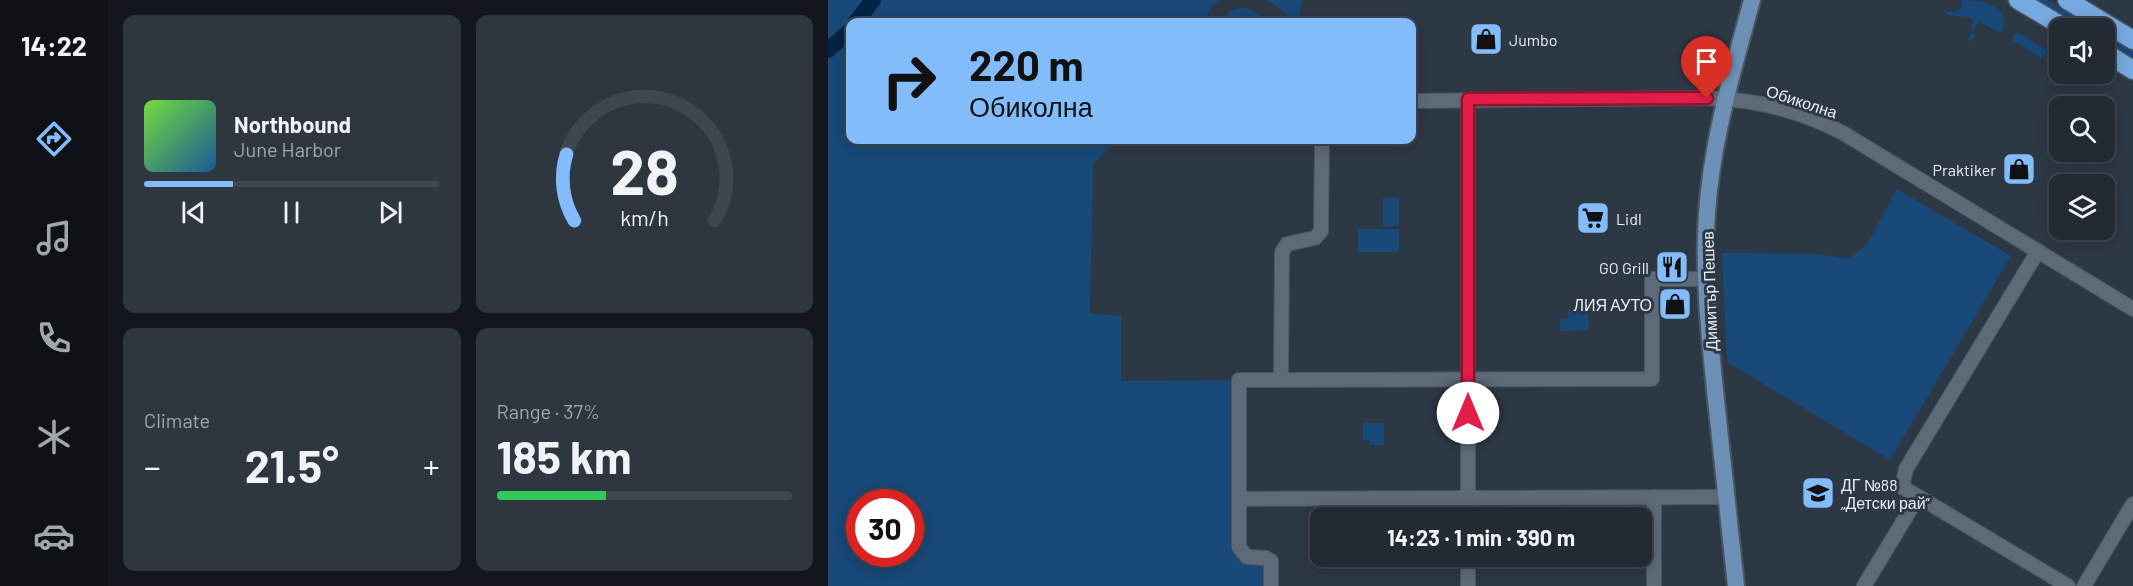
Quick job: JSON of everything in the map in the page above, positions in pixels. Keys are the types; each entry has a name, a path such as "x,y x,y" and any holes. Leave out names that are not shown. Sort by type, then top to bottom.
{"highway":[{"path":"2018,0 2049,18"},
{"path":"2067,0 2133,40"},
{"path":"2115,59 2133,70"}],"main road":[{"name":"Димитър Пешев","path":"1736,586 1710,341 1705,252 1708,193 1713,158 1752,0"}],"street":[{"name":"Обиколна","path":"1416,101 1726,98 1777,108 1831,126 2133,309"},
{"path":"1468,99 1468,507"},
{"path":"1281,379 1282,252 1287,244 1315,238 1321,231 1322,144"},
{"path":"2038,251 1906,469 1902,487 2068,586"},
{"path":"1271,586 1271,561 1266,558 1247,557 1239,547 1239,380 1652,380 1652,279 1706,279"},
{"path":"1654,497 1654,586"},
{"path":"1239,499 1727,497"},
{"path":"1864,586 1918,497"},
{"path":"2084,586 2133,504"},
{"path":"1468,567 1468,586"}],"shaded area":[{"path":"828,0 1219,0 1210,8 1207,18 846,18 846,144 1115,144 1093,164 1090,313 1121,316 1121,381 1239,380 1239,547 1266,558 1271,586 828,586"},
{"path":"1267,0 1302,0 1298,18 1292,18"},
{"path":"1962,0 1986,2 1999,9 2004,22 2002,32 1979,21 1972,33 1975,36 1971,42 1969,40 1974,20 1969,17 1948,15 1943,10 1943,8 1947,12 1956,12 1961,8"},
{"path":"2033,0 2047,0 2078,18 2063,18"},
{"path":"1248,8 1263,18 1226,18 1229,11"},
{"path":"2019,33 2049,52 2049,55 2046,53 2041,58 2014,41 2013,37"},
{"path":"2115,40 2133,51 2133,61 2115,49"},
{"path":"1897,189 2011,256 1890,460 1727,362 1722,253 1815,254 1848,258 1866,246"},
{"path":"1383,198 1399,198 1399,226 1383,226"},
{"path":"1358,229 1399,229 1399,252 1358,252"},
{"path":"1588,309 1589,330 1560,331 1560,319 1568,318 1568,310"},
{"path":"1363,423 1384,423 1384,445 1369,445 1369,440 1363,440"}],"waterway":[{"path":"859,18 873,0"},
{"path":"828,50 846,34"}],"place":[{"name":"Jumbo","path":"1486,39"},
{"name":"Praktiker","path":"2019,169"},
{"name":"Lidl","path":"1593,218"},
{"name":"GO Grill","path":"1672,267"},
{"name":"ЛИЯ АУТО","path":"1675,304"},
{"name":"ДГ №88 „Детски рай“","path":"1818,493"}],"route":[{"path":"1468,413 1468,99 1707,98"}]}
